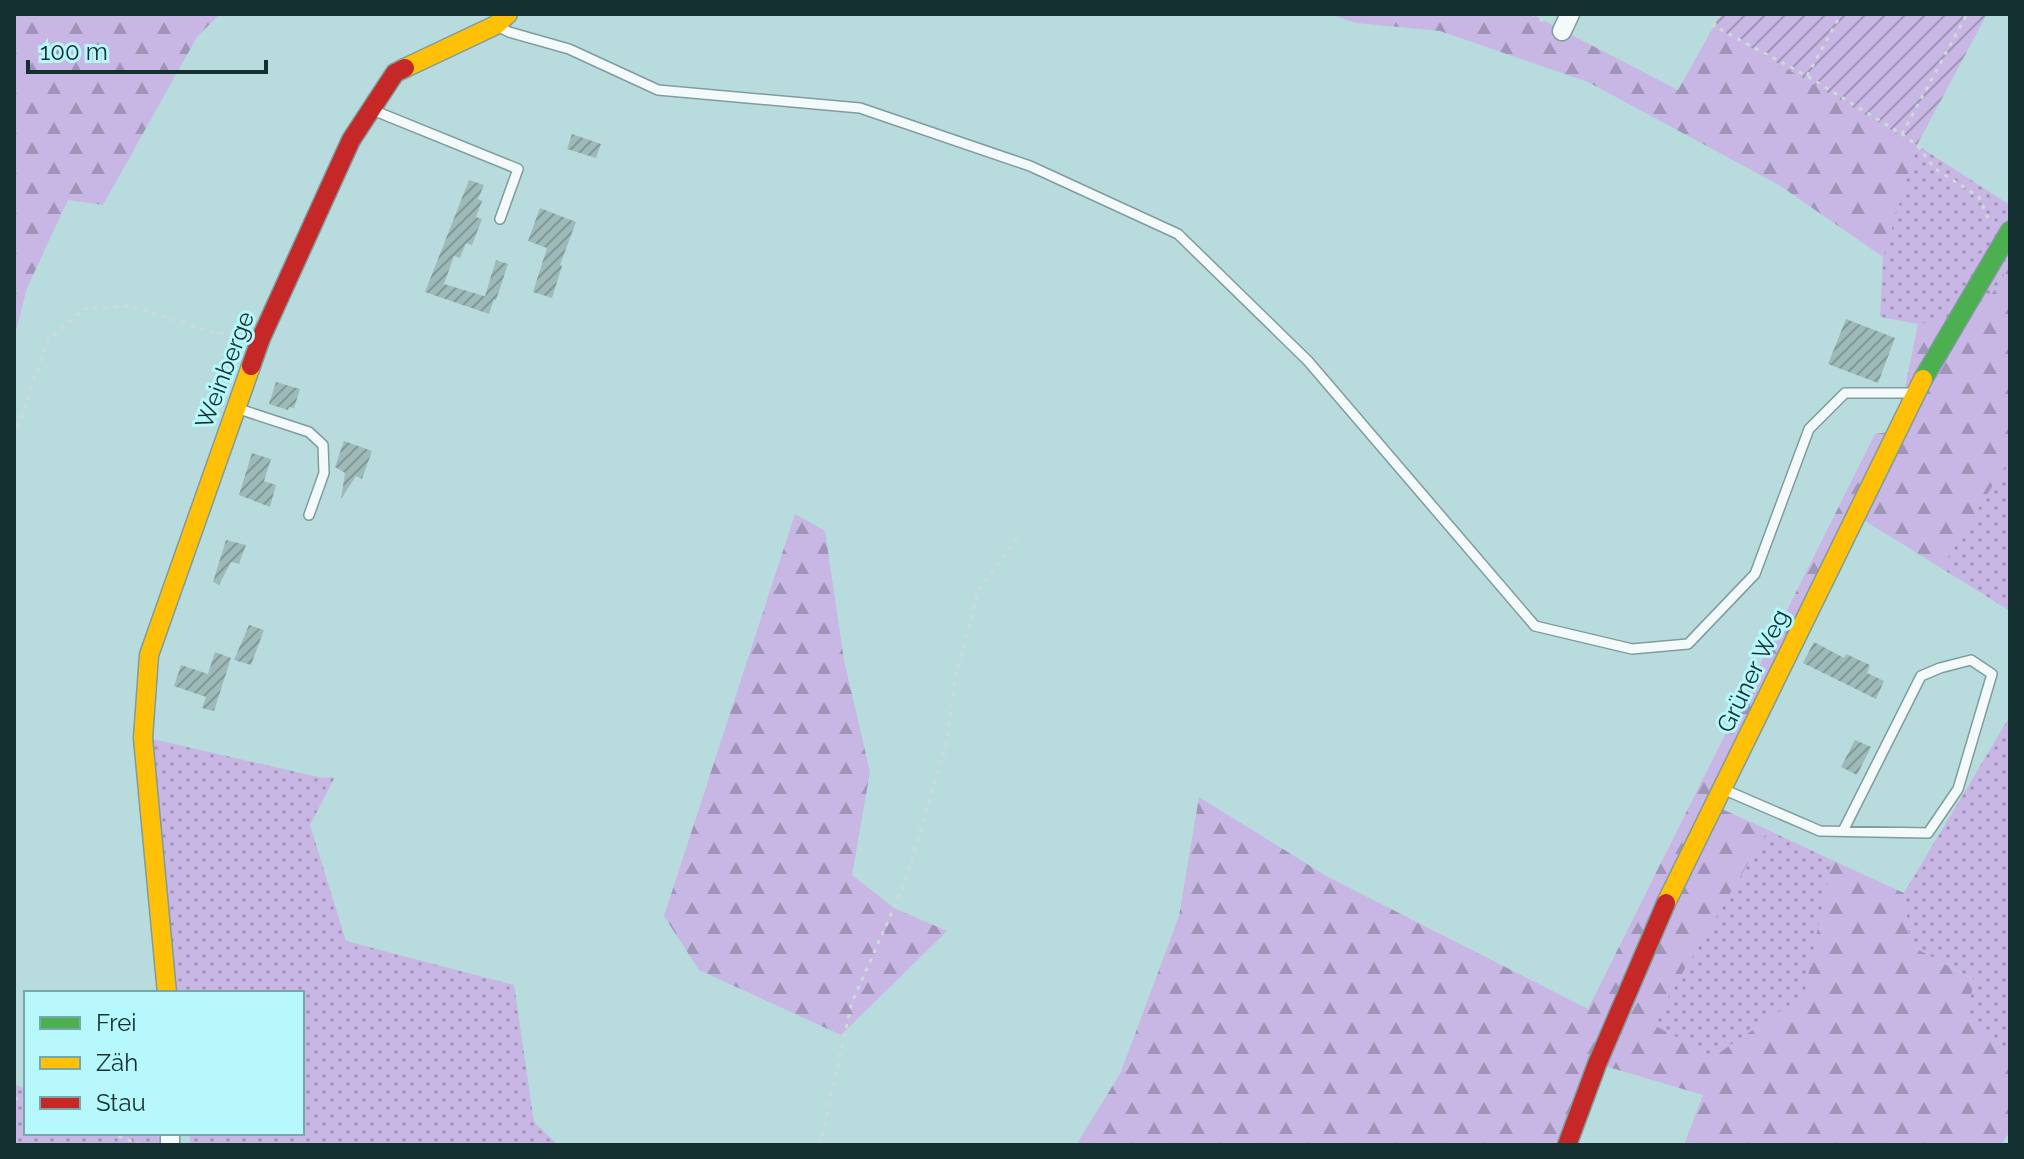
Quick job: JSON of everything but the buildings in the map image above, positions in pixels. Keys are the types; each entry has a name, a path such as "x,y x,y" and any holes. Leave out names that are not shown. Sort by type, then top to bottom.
{"street":[{"name":"Weinberge","path":"167,991 143,738 149,655 261,338 351,140 395,73 502,20"},
{"name":"Grüner Weg","path":"1567,1145 1597,1064 1663,909 1915,393 2009,233"}],"lane":[{"path":"502,20 509,32 569,49 658,90 860,108 1030,166 1178,234 1308,361 1535,626 1632,649 1688,644 1755,574 1809,429 1845,393 1915,393"},
{"path":"371,109 518,169 500,219"},
{"path":"236,408 309,432 323,445 324,473 309,515"},
{"path":"1722,788 1820,831 1928,833 1958,789 1992,674 1971,660 1921,676 1843,831"}],"path":[{"path":"1720,14 1714,26 1807,76 1917,145 1934,168 1979,197 1987,216 2009,233"},
{"path":"1807,76 1841,14"},
{"path":"1902,134 1967,14"},
{"path":"14,437 48,340 84,309 130,306 212,332 261,338"},
{"path":"820,1145 852,1002 904,885 947,742 955,680 978,591 1019,535"},
{"path":"114,1135 142,1145"}],"green space":[{"path":"14,14 220,14 197,37 103,205 68,200 27,288 14,338"},
{"path":"1330,14 1531,14 1678,90 1714,26 1917,145 1883,257 1779,185 1588,82 1440,31 1356,23"},
{"path":"1720,14 1987,14 1917,145 1714,26"},
{"path":"1917,145 2010,205 2010,266 1975,320 1918,324 1880,317 1883,257"},
{"path":"2010,266 2010,458 1941,568 1862,519 1722,809 1768,830 1652,1024 1713,1057 1804,995 1832,860 1904,893 1910,945 1974,980 1966,1021 2010,1052 2010,1131 2001,1145 1684,1145 1703,1095 1598,1064 1561,1145 1083,1145 1078,1142 1121,1072 1179,916 1199,797 1328,877 1588,1009 1875,434 1896,431 1918,324 1975,320"},
{"path":"2010,458 2010,611 1941,568"},
{"path":"795,514 825,531 844,660 870,772 852,875 894,908 947,931 841,1035 699,970 664,916"},
{"path":"2010,716 2010,1052 1966,1021 1973,979 1910,945 1904,893"},
{"path":"139,736 323,778 335,777 310,825 346,941 514,985 534,1122 558,1145 191,1145 189,1135 304,1135 304,991 172,991"},
{"path":"1768,830 1832,860 1805,995 1713,1057 1652,1024"},
{"path":"14,1084 24,1088 24,1135 154,1135 178,1145 14,1145"}],"traffic: fast":[{"path":"1923,379 2010,231"}],"traffic: slow":[{"path":"405,68 496,25 508,14"},
{"path":"167,991 143,738 149,655 251,366"},
{"path":"1666,903 1923,379"}],"traffic: jam":[{"path":"251,366 351,140 395,73 405,68"},
{"path":"1567,1145 1597,1064 1666,903"}]}
